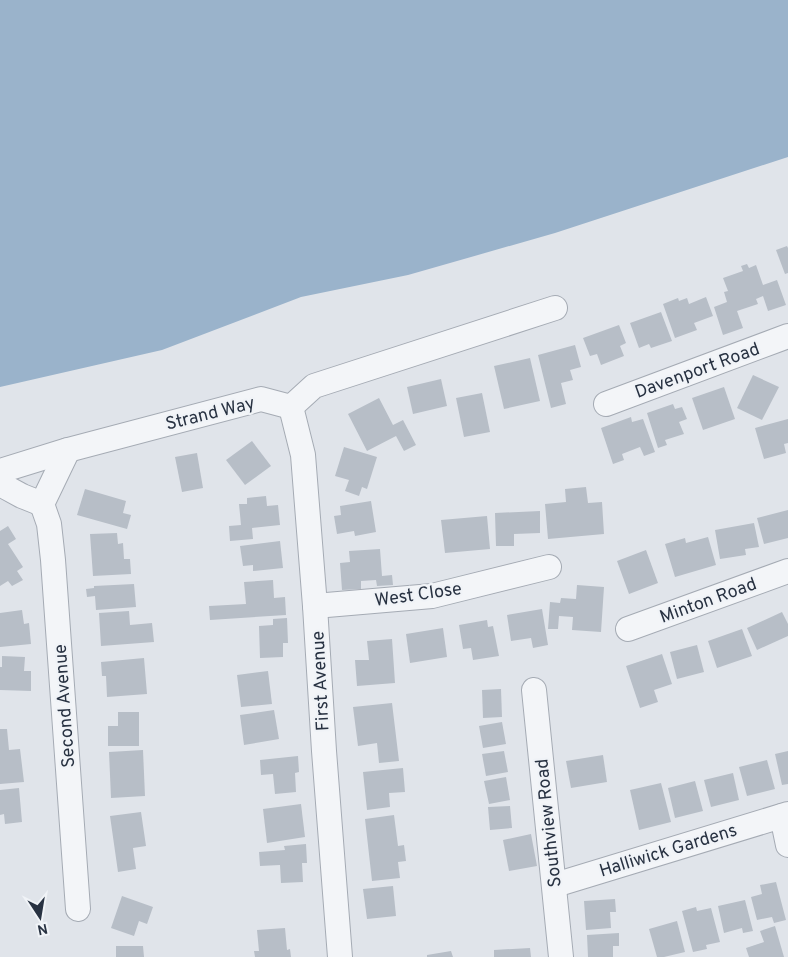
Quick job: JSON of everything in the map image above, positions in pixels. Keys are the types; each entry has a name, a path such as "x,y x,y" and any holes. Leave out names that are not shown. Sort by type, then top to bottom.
{"street":[{"path":"290,407 314,386 555,308"},
{"name":"Davenport Road","path":"606,404 788,337"},
{"name":"Strand Way","path":"0,471 68,450 261,399 290,407"},
{"name":"First Avenue","path":"290,407 302,455 315,606 340,957"},
{"path":"0,484 42,504 68,450"},
{"name":"Second Avenue","path":"42,504 49,524 53,560 78,909"},
{"name":"West Close","path":"315,606 432,596 549,567"},
{"name":"Minton Road","path":"628,629 788,571"},
{"name":"Southview Road","path":"534,690 561,957"},
{"name":"Halliwick Gardens","path":"555,885 785,815 788,845"}],"water":[{"path":"0,0 788,0 788,157 555,233 408,275 301,297 162,350 0,387"}],"building":[{"path":"787,246 788,273 785,274 776,250"},
{"path":"747,264 749,268 756,265 763,285 777,280 786,305 768,311 763,296 756,299 758,304 737,311 743,328 723,335 714,307 727,302 724,292 728,291 723,278 743,271 741,266"},
{"path":"706,297 713,316 694,323 697,330 675,338 663,304 678,298 679,301 687,298 689,304"},
{"path":"661,312 672,341 651,348 649,344 639,348 630,323"},
{"path":"619,325 626,343 620,346 624,356 601,365 597,354 590,356 583,338"},
{"path":"575,345 581,367 570,370 573,380 561,383 566,404 551,408 538,355"},
{"path":"530,358 540,401 504,409 494,366"},
{"path":"753,375 779,387 762,420 737,408"},
{"path":"441,379 447,406 413,414 407,387"},
{"path":"724,387 735,419 703,430 692,398"},
{"path":"482,393 490,432 464,437 456,398"},
{"path":"379,398 393,425 403,420 416,445 404,451 396,436 367,451 348,414"},
{"path":"673,404 675,409 682,407 687,419 679,422 684,434 665,440 667,445 658,448 647,413"},
{"path":"631,417 632,422 643,419 655,452 644,456 640,447 622,454 624,460 613,464 601,428"},
{"path":"788,419 788,443 784,444 786,453 764,459 755,428"},
{"path":"252,441 271,466 245,485 226,460"},
{"path":"344,447 377,457 367,489 362,487 359,496 345,491 349,480 335,476"},
{"path":"197,453 203,488 182,492 175,457"},
{"path":"586,487 588,503 602,502 604,534 548,539 545,504 566,502 565,489"},
{"path":"85,489 126,501 123,513 131,515 127,529 77,515"},
{"path":"266,496 267,506 278,505 280,525 252,528 253,539 230,541 229,526 241,525 239,504 247,504 247,498"},
{"path":"371,501 376,532 355,536 354,531 337,534 334,516 341,515 340,506"},
{"path":"788,510 788,538 764,544 757,518"},
{"path":"540,511 540,533 514,534 514,546 496,546 495,513"},
{"path":"487,516 490,549 445,553 441,520"},
{"path":"754,523 759,547 745,549 746,555 720,559 715,530"},
{"path":"8,526 16,539 8,544 23,567 17,571 23,580 12,586 8,581 0,586 0,531"},
{"path":"117,533 118,544 123,543 124,559 130,559 131,574 93,576 90,534"},
{"path":"708,537 716,565 675,577 665,544 685,538 686,543"},
{"path":"280,541 283,568 253,571 253,565 243,566 240,546"},
{"path":"380,549 382,576 392,575 393,585 377,586 376,580 361,581 361,589 342,590 340,563 350,562 349,551"},
{"path":"646,550 658,583 629,594 617,561"},
{"path":"273,580 274,598 285,597 286,615 210,620 209,606 246,604 244,582"},
{"path":"134,584 136,607 96,610 95,596 87,597 86,589 94,588 94,586"},
{"path":"577,585 604,587 601,632 572,630 573,617 559,616 558,629 548,629 550,602 560,603 561,598 576,599"},
{"path":"542,609 548,645 533,648 531,638 511,641 507,615"},
{"path":"22,610 24,624 29,623 31,644 0,647 0,613"},
{"path":"129,611 130,625 152,623 154,642 101,646 99,613"},
{"path":"782,612 788,624 788,636 757,650 747,628"},
{"path":"287,618 288,643 283,643 283,657 260,658 259,626 273,625 273,619"},
{"path":"487,620 488,627 493,626 499,656 473,660 471,648 463,649 459,625"},
{"path":"443,628 447,657 410,663 406,634"},
{"path":"742,629 752,656 717,668 708,641"},
{"path":"392,639 395,683 357,686 355,660 369,660 367,641"},
{"path":"697,645 704,672 677,679 670,652"},
{"path":"662,654 672,684 654,690 658,702 640,708 626,666"},
{"path":"2,656 25,657 24,671 31,671 31,691 0,690"},
{"path":"144,658 147,694 107,697 106,676 102,676 101,662"},
{"path":"268,671 272,704 241,707 237,675"},
{"path":"501,689 502,717 483,718 482,690"},
{"path":"392,703 399,761 379,763 377,743 358,746 353,707"},
{"path":"274,710 279,739 244,745 240,715"},
{"path":"118,712 139,712 139,746 108,746 108,726 118,726"},
{"path":"502,722 506,744 483,748 479,726"},
{"path":"0,729 7,729 9,750 20,749 24,782 0,784"},
{"path":"143,750 145,796 111,798 109,752"},
{"path":"504,751 508,772 486,776 482,754"},
{"path":"788,751 788,784 782,785 775,754"},
{"path":"603,755 607,782 571,788 566,761"},
{"path":"298,756 299,772 295,773 296,792 275,794 273,774 261,775 260,760"},
{"path":"767,760 775,789 747,796 739,767"},
{"path":"403,768 405,792 389,793 390,807 367,810 363,772"},
{"path":"733,773 739,800 711,807 704,780"},
{"path":"506,777 510,800 489,804 484,781"},
{"path":"695,781 703,811 675,818 668,788"},
{"path":"661,783 671,822 639,830 630,790"},
{"path":"19,788 22,822 5,824 4,814 0,815 0,790"},
{"path":"301,804 305,837 267,843 263,809"},
{"path":"510,806 512,828 490,830 488,807"},
{"path":"141,812 146,846 133,848 136,869 118,872 110,816"},
{"path":"394,815 398,846 404,845 406,861 398,862 400,878 372,881 365,819"},
{"path":"531,834 537,866 509,871 503,840"},
{"path":"306,844 307,863 302,863 303,882 281,883 280,865 260,866 259,852 285,850 284,846"},
{"path":"776,882 786,920 774,923 772,917 757,920 751,897 762,894 760,885"},
{"path":"393,886 396,916 367,919 363,889"},
{"path":"122,896 153,907 147,924 139,921 134,936 111,928"},
{"path":"615,899 616,912 610,912 611,928 586,930 584,901"},
{"path":"745,900 753,931 743,933 742,928 724,933 718,906"},
{"path":"696,907 697,911 711,908 720,942 706,945 707,949 693,952 682,911"},
{"path":"677,921 685,952 657,957 649,929"},
{"path":"775,926 784,957 749,957 746,948 764,942 760,931"},
{"path":"285,928 287,950 290,949 291,957 255,957 254,951 259,951 257,930"},
{"path":"619,933 619,946 613,946 613,957 588,957 587,935"},
{"path":"116,946 143,946 144,957 116,957"},
{"path":"530,948 531,957 494,957 494,950"},
{"path":"451,951 453,957 427,957 427,955"}]}
